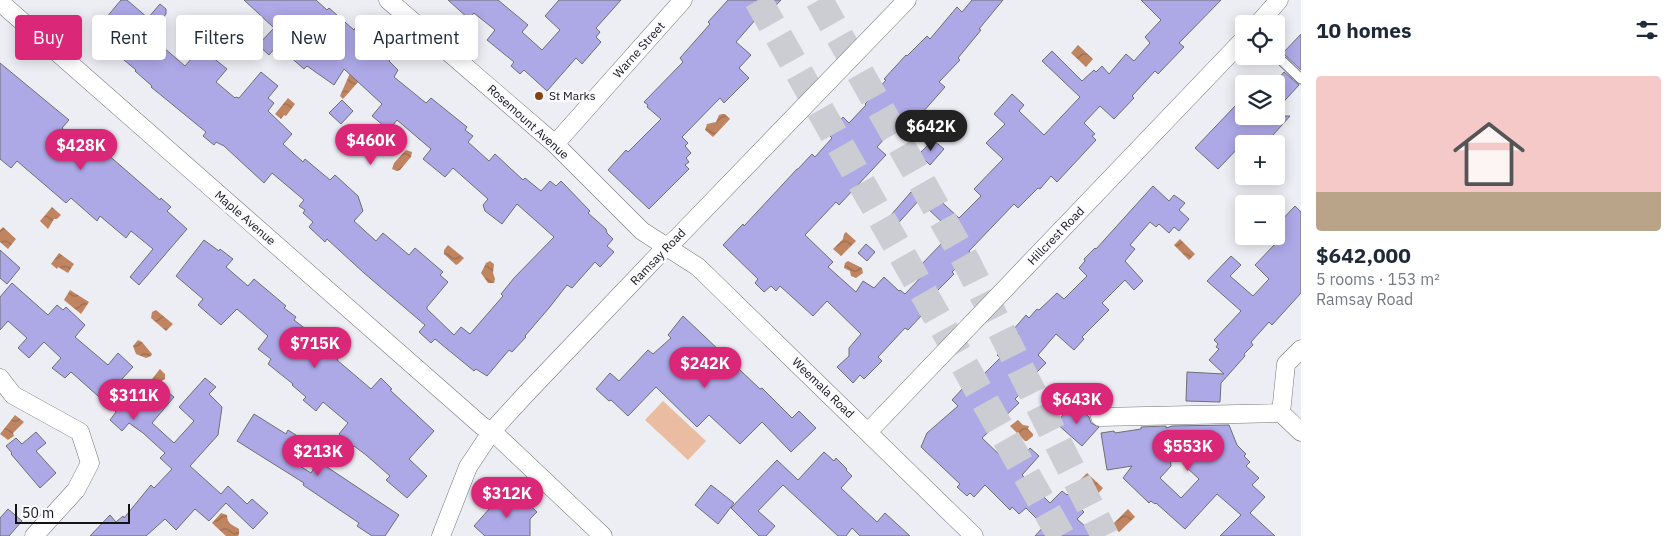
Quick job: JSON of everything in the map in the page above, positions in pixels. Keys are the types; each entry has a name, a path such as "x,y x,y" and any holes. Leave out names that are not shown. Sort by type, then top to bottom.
{"street":[{"name":"Rosemount Avenue","path":"388,0 555,144 642,231 666,247"},
{"name":"Warne Street","path":"555,144 684,0"},
{"name":"Ramsay Road","path":"441,536 468,467 492,431 666,247 677,238 907,0"},
{"path":"1266,15 1279,0"},
{"name":"Maple Avenue","path":"0,2 482,426 492,431 603,536"},
{"name":"Hillcrest Road","path":"868,432 1235,48"},
{"name":"Weemala Road","path":"666,247 698,268 974,536"},
{"path":"1281,413 1286,364 1301,349"},
{"path":"0,378 13,395 80,432 90,463 76,490 34,536"},
{"path":"1100,417 1281,413 1301,432"}],"lane":[{"path":"1285,64 1301,79"}],"shaded area":[{"path":"663,401 706,441 688,460 645,420"}],"water":[{"path":"1078,45 1093,59 1086,67 1071,53"},
{"path":"350,73 359,81 343,99 340,96"},
{"path":"288,98 295,104 286,116 284,115 281,119 275,114"},
{"path":"927,112 943,129 938,134 921,117"},
{"path":"725,114 730,119 713,137 705,130 707,124 716,122 719,115"},
{"path":"406,150 412,152 411,157 400,170 392,169 394,163"},
{"path":"52,207 61,215 54,219 48,229 40,221"},
{"path":"3,227 16,239 8,249 0,242 0,230"},
{"path":"846,232 856,241 841,256 833,249 843,239"},
{"path":"1180,239 1195,254 1189,260 1174,245"},
{"path":"448,245 464,258 456,265 444,254 444,250"},
{"path":"59,253 74,264 68,273 58,267 57,269 51,264"},
{"path":"490,261 494,264 494,283 488,283 481,273 486,263"},
{"path":"848,261 862,268 863,273 856,278 851,276 850,271 844,268 845,263"},
{"path":"70,290 89,302 81,314 64,300"},
{"path":"156,310 173,324 166,331 151,318 152,312"},
{"path":"138,340 152,354 151,356 146,358 136,354 133,346"},
{"path":"160,369 165,374 165,379 152,388 148,384"},
{"path":"15,415 24,422 13,433 14,436 8,440 0,434"},
{"path":"1018,420 1023,425 1029,426 1028,429 1033,434 1027,441 1010,426"},
{"path":"1087,473 1103,488 1095,497 1079,481"},
{"path":"1128,509 1135,517 1119,532 1112,525"},
{"path":"221,513 227,515 229,522 239,529 238,536 226,536 212,523"}],"building":[{"path":"121,0 127,0 144,15 108,15"},
{"path":"244,0 316,0 327,10 329,8 337,15 273,15 273,27 263,18 263,15 260,15"},
{"path":"448,0 498,0 528,25 522,32 542,50 560,30 545,16 559,0 621,0 596,28 600,32 596,37 601,42 582,64 576,58 547,91 524,70 520,74 511,66 514,62 487,40 495,30 474,13 472,15 465,15"},
{"path":"728,0 781,0 760,22 756,19 736,42 751,55 739,68 749,78 724,103 720,98 682,137 688,143 685,146 691,153 686,158 689,162 685,165 689,169 649,209 608,170 626,150 628,152 661,119 644,102 683,62 680,58"},
{"path":"972,0 1003,0 958,58 960,60 939,82 945,87 922,113 918,110 904,125 900,121 877,147 886,155 839,205 836,202 805,235 833,262 828,267 856,292 863,281 874,288 884,277 905,294 924,274 918,268 945,240 939,233 946,226 923,204 933,194 959,218 981,196 974,189 1003,159 986,143 1005,124 994,114 1012,94 1024,105 1019,111 1044,135 1080,97 1042,61 1052,51 1082,81 1094,70 1096,72 1102,66 1109,74 1126,54 1134,61 1150,43 1145,37 1161,20 1141,0 1221,0 1179,43 1184,47 1158,74 1155,71 1132,96 1134,98 1114,119 1100,106 1084,123 1095,134 1092,136 1096,140 1057,182 1051,176 1040,189 1038,188 1018,208 1014,204 969,251 971,253 952,272 954,274 932,296 936,300 908,330 905,328 878,357 882,361 864,379 860,375 853,383 837,367 849,356 849,348 861,334 827,301 813,316 780,286 776,291 771,286 764,292 755,283 758,279 723,245 743,224 744,226 812,154 815,157 832,138 828,134 843,117 849,123 906,55 927,36 930,39 957,7 962,12"},
{"path":"160,4 166,9 166,14 151,15"},
{"path":"345,22 354,30 355,28 355,60 390,60 398,70 394,77 426,103 431,98 467,127 465,130 473,136 468,142 489,161 495,154 523,180 525,178 541,191 550,181 556,186 561,181 590,211 588,213 606,229 613,239 607,246 614,252 600,267 595,262 572,288 567,285 526,337 512,352 509,350 487,376 476,369 474,371 435,339 431,343 419,332 425,325 327,239 325,242 309,227 313,222 303,213 305,210 299,206 304,200 272,173 264,183 224,146 216,142 214,145 203,136 206,132 151,87 124,60 166,60 166,50 185,66 190,60 216,60 227,69 216,82 235,98 239,98 261,72 278,86 268,98 274,103 268,111 292,134 283,144 303,162 305,159 330,180 335,175 358,196 363,211 354,221 376,241 383,233 409,255 415,248 443,272 440,275 448,282 427,309 454,335 461,327 470,334 503,296 501,294 514,278 554,237 517,204 502,224 485,211 483,205 488,199 453,168 445,177 423,159 431,149 397,120 389,130 372,116 382,104 344,69 334,85 307,66 304,69 294,60 345,60"},
{"path":"273,29 273,50 269,55 263,50 263,40"},
{"path":"1301,34 1301,70 1285,55 1285,51"},
{"path":"0,63 69,120 62,128 80,144 86,137 160,200 161,198 171,207 167,211 187,229 139,285 130,277 153,249 131,231 126,238 100,216 97,221 71,198 66,203 17,161 11,168 0,159"},
{"path":"1284,72 1299,85 1285,100 1285,75 1281,75"},
{"path":"342,100 353,111 341,124 329,113"},
{"path":"1235,106 1235,125 1282,125 1273,135 1235,135 1235,151 1218,169 1195,148"},
{"path":"933,140 944,149 930,165 919,154"},
{"path":"1153,186 1169,201 1174,195 1185,203 1179,210 1189,219 1179,231 1174,227 1169,233 1159,224 1156,227 1150,222 1130,245 1135,249 1125,261 1143,281 1134,290 1125,280 1102,303 1109,310 1082,337 1084,339 1074,350 1056,334 1038,355 1046,363 1032,377 1034,380 1015,399 1019,403 982,438 1004,459 1018,444 1027,452 1030,448 1039,456 1022,475 1050,503 1062,491 1067,495 1074,488 1086,500 1079,507 1084,512 1077,519 1096,536 1035,536 1044,526 1026,508 1019,514 1012,507 1010,510 985,485 974,497 970,493 967,496 957,487 960,484 921,447 927,433 958,406 952,400 976,374 984,374 1000,358 997,355 1019,334 1013,330 1026,315 1029,318 1057,293 1064,299 1087,276 1079,268 1085,261 1084,259 1096,249"},
{"path":"911,192 920,199 892,230 884,223"},
{"path":"1295,206 1301,212 1301,293 1272,325 1269,322 1251,342 1253,345 1244,354 1245,356 1221,383 1220,402 1186,401 1187,372 1224,374 1209,360 1219,349 1216,347 1218,344 1214,340 1241,311 1207,281 1231,256 1241,265 1230,276 1253,296 1269,279 1255,265 1274,245 1285,245 1285,217"},
{"path":"204,240 233,259 226,267 248,286 254,279 286,306 284,308 296,317 294,320 337,353 335,355 338,358 337,360 371,389 381,378 392,389 390,390 434,431 409,459 427,476 407,498 386,480 390,476 366,455 354,446 349,452 339,444 344,438 339,434 348,423 323,402 316,411 303,400 306,397 293,384 268,364 271,359 258,349 268,336 237,309 221,325 198,305 203,299 176,276"},
{"path":"866,244 875,252 867,261 858,253"},
{"path":"0,250 20,268 7,284 0,278"},
{"path":"12,283 48,315 57,305 63,310 66,307 85,325 75,337 108,365 118,353 133,367 122,379 151,405 164,389 174,397 152,423 174,443 194,421 179,407 205,378 216,387 209,394 222,407 218,435 190,466 221,494 228,486 247,504 252,499 268,513 253,529 226,503 209,521 195,509 176,530 165,519 146,536 90,536 110,515 116,522 123,516 124,518 151,485 154,488 172,469 160,458 165,453 143,433 129,423 122,431 110,420 116,412 71,372 65,378 52,368 61,358 44,342 29,358 18,348 27,338 8,321 0,330 0,297"},
{"path":"683,316 792,418 799,411 816,428 791,452 762,422 740,444 709,415 697,427 656,387 628,416 596,389 610,373 619,381 648,350 653,354 671,338 668,335"},
{"path":"1072,405 1076,409 1077,406 1089,417 1091,423 1099,427 1082,446 1056,423"},
{"path":"254,414 286,434 288,430 302,439 289,459 311,473 318,461 399,515 385,536 372,536 357,526 359,523 303,485 304,483 237,441"},
{"path":"1229,425 1237,445 1246,454 1244,456 1250,462 1246,466 1259,478 1252,485 1265,497 1250,513 1275,536 1220,536 1241,515 1217,494 1185,529 1156,503 1151,501 1149,503 1123,478 1132,466 1107,470 1101,433 1114,431 1115,433 1141,429 1141,427 1166,426 1166,428 1172,426","holes":["1190,438 1197,458 1185,466 1199,479 1181,498 1160,478 1171,466 1169,446"]},
{"path":"36,432 46,443 36,451 56,473 40,488 6,446 16,438 22,444"},
{"path":"824,452 834,461 836,458 852,476 841,488 877,522 885,513 910,536 860,536 852,528 846,536 838,536 783,485 758,511 775,526 766,536 759,536 731,508 777,460 798,480"},
{"path":"711,485 734,503 718,524 695,505"},
{"path":"521,497 537,512 530,519 530,536 485,536 474,526 498,499 506,507 514,498"},
{"path":"8,509 22,521 9,536 0,536 0,518"}],"tunnel":[{"path":"758,0 1061,536"},
{"path":"819,0 965,259 1105,536"}],"place":[{"name":"St Marks","path":"539,96"}]}
